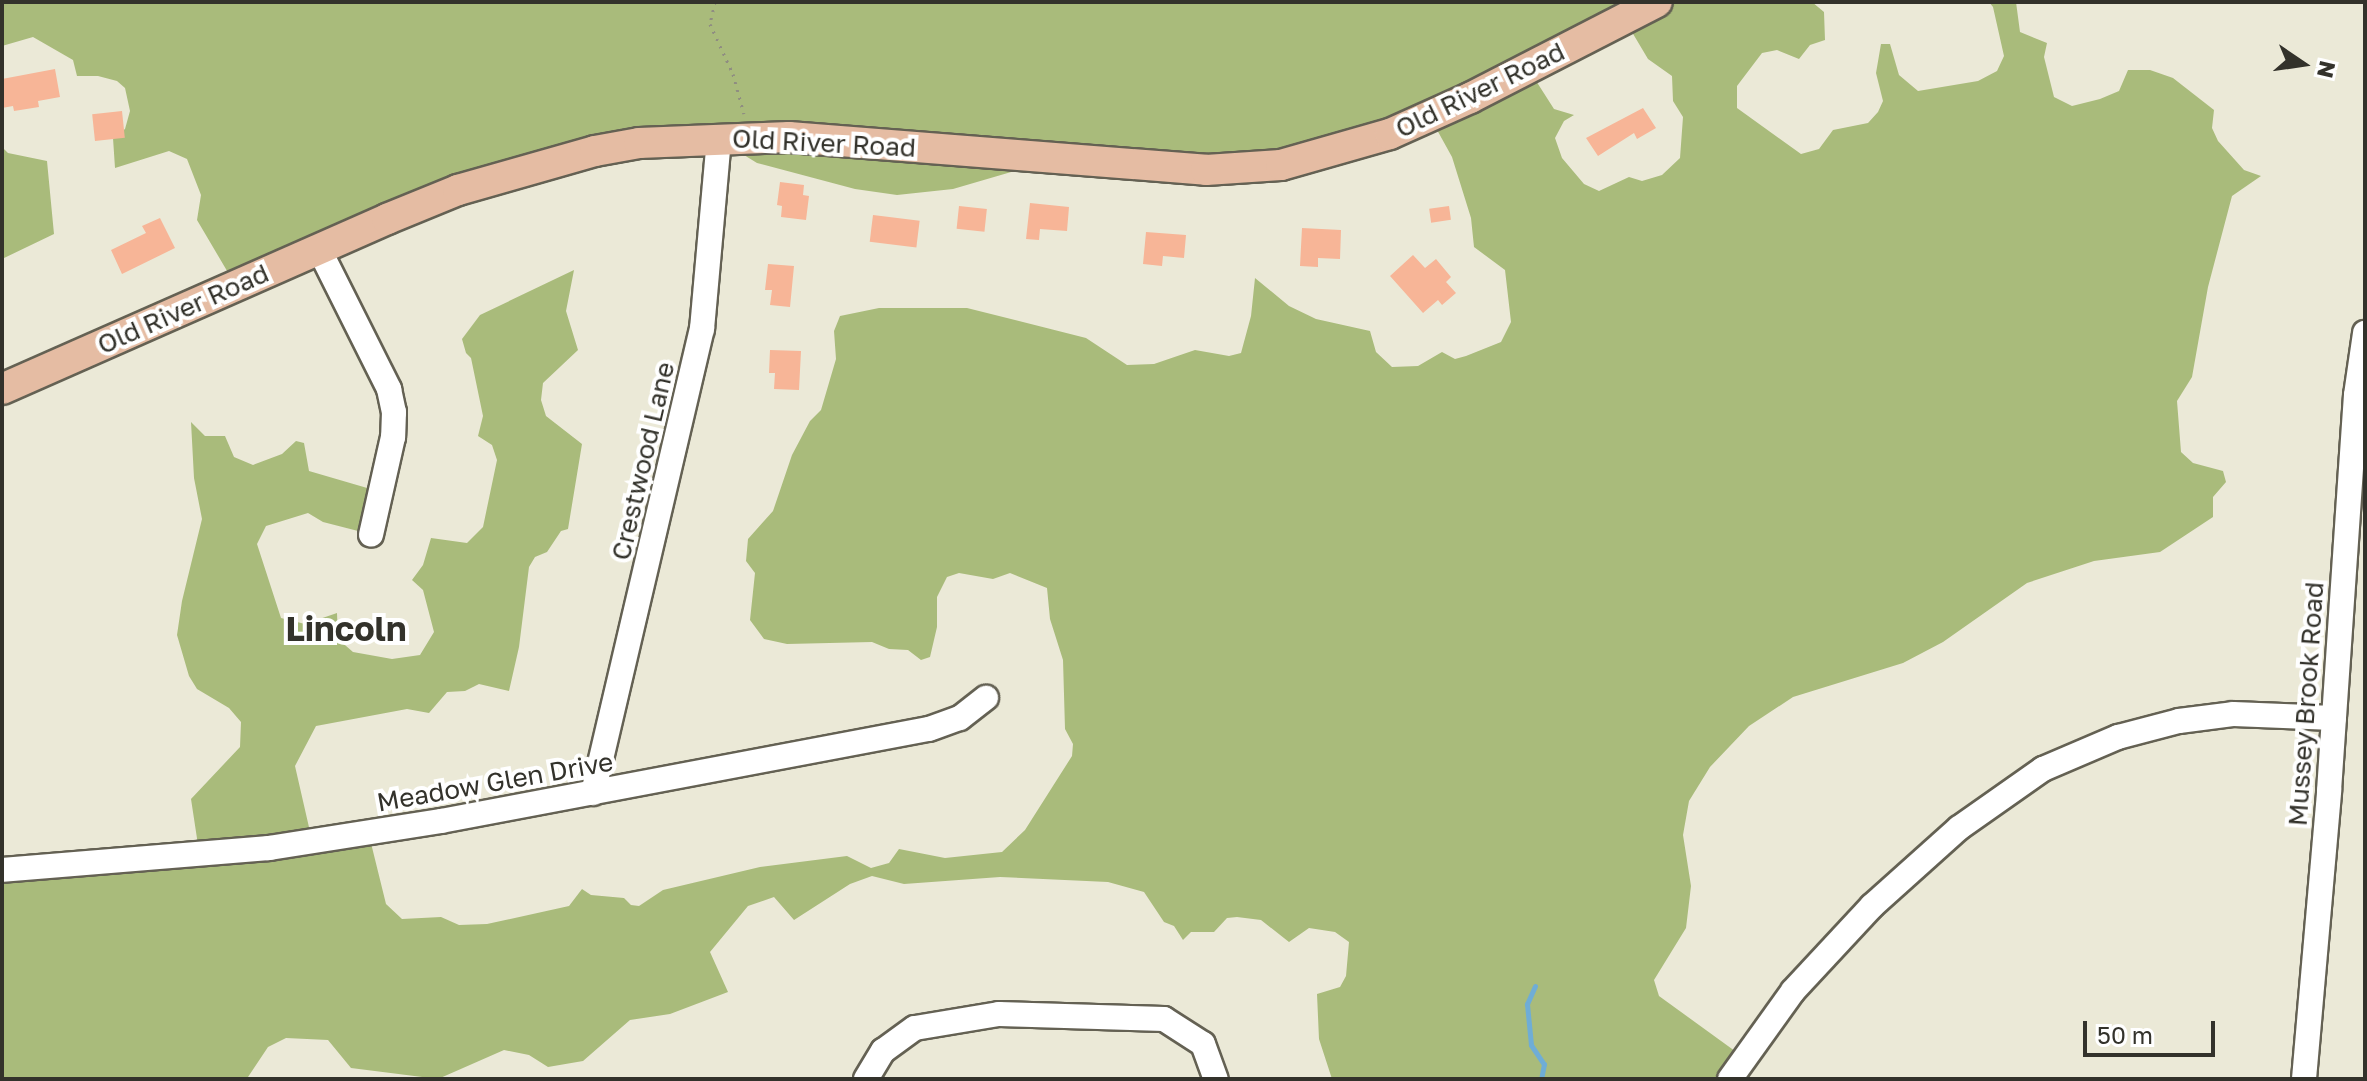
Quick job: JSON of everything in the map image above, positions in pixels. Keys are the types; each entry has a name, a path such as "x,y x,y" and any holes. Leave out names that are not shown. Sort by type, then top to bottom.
{"main road":[{"name":"Old River Road","path":"2,389 458,190 550,161 639,143 789,137 1206,170 1281,165 1390,134 1470,98 1657,2"}],"street":[{"name":"Crestwood Lane","path":"593,793 702,329 730,138"},
{"path":"319,249 389,389 394,412 393,437 371,535"},
{"name":"Mussey Brook Road","path":"2304,1079 2334,718 2356,395 2365,333"},
{"name":"Meadow Glen Drive","path":"2,870 292,845 593,793 929,729 960,718 986,698"},
{"path":"1730,1079 1793,991 1872,906 1959,828 2043,769 2118,737 2179,721 2233,714 2334,718"},
{"path":"866,1079 883,1051 915,1028 999,1014 1164,1019 1203,1044 1216,1079"}],"path":[{"path":"715,2 710,24 733,74 745,110 730,138"}],"green space":[{"path":"2,2 1812,2 1824,12 1825,40 1810,45 1799,59 1777,50 1762,53 1737,86 1737,108 1801,154 1819,149 1833,130 1868,123 1878,112 1883,101 1876,73 1881,44 1890,44 1899,75 1918,91 1978,81 1997,71 2004,56 1993,7 1989,2 2016,2 2020,32 2047,43 2044,57 2054,97 2072,106 2100,99 2119,91 2128,70 2150,70 2173,78 2214,110 2212,128 2218,141 2244,170 2261,176 2232,196 2208,287 2192,377 2177,401 2181,452 2193,463 2223,471 2226,482 2213,497 2213,517 2160,552 2094,561 2027,583 1943,642 1903,663 1793,697 1749,726 1710,767 1689,801 1683,835 1691,886 1686,928 1654,980 1659,996 1739,1054 1725,1079 1332,1079 1319,1039 1317,994 1340,987 1346,976 1349,942 1335,932 1309,928 1289,942 1261,920 1237,917 1227,918 1214,932 1191,932 1183,940 1174,926 1164,922 1144,892 1108,882 1000,877 904,884 872,876 850,884 794,920 774,897 748,906 710,952 728,992 670,1014 630,1020 583,1061 548,1067 529,1055 504,1050 438,1079 351,1068 328,1040 286,1038 268,1047 248,1077 243,1079 2,1079 2,865 198,845 191,799 240,747 241,722 229,708 197,689 189,676 177,635 202,519 194,478 191,422 205,436 225,436 234,457 253,465 282,454 296,441 304,443 309,471 374,490 362,532 323,522 308,513 266,526 257,544 281,618 305,624 337,613 338,639 353,652 392,659 420,655 434,632 423,590 412,580 423,565 431,538 467,543 483,527 497,460 492,445 478,436 483,416 471,358 462,339 480,315 574,270 566,311 578,350 543,383 541,400 546,416 582,444 568,529 561,531 547,552 535,557 529,567 519,647 509,691 479,684 465,691 447,692 429,713 407,709 316,726 295,766 311,836 369,835 386,904 402,919 441,917 459,925 487,924 569,906 582,889 591,895 624,898 631,905 639,906 663,890 760,867 847,856 871,868 889,863 899,849 945,858 1002,852 1025,830 1072,756 1073,744 1065,729 1063,660 1050,619 1047,588 1010,573 993,579 959,573 947,577 937,597 937,627 930,657 921,660 908,650 889,649 872,642 787,644 764,639 750,620 755,573 746,561 748,539 773,511 792,455 810,421 821,410 836,359 834,331 840,316 879,308 967,308 1086,338 1127,365 1154,364 1195,350 1229,356 1241,353 1251,316 1255,278 1289,306 1316,319 1370,331 1376,352 1392,367 1418,366 1442,352 1455,359 1466,356 1501,342 1511,322 1505,270 1474,247 1471,218 1452,157 1431,119 1293,160 1035,165 953,189 897,195 855,189 757,163 744,155 742,137 659,136 233,281 197,220 201,195 187,159 169,151 115,168 113,138 125,129 130,111 125,88 117,81 98,76 77,76 73,60 33,37 2,46","holes":["1626,22 1648,59 1672,76 1673,101 1683,117 1680,158 1662,175 1642,181 1629,177 1599,191 1584,184 1562,158 1555,138 1564,121 1574,115 1554,109 1531,73"]},
{"path":"2,147 8,153 47,161 54,234 2,259"}],"building":[{"path":"55,69 60,97 38,101 39,107 14,111 13,106 2,108 2,79"},
{"path":"1643,108 1656,128 1637,139 1634,133 1598,156 1586,138"},
{"path":"122,111 125,138 95,141 92,114"},
{"path":"780,182 804,185 803,195 809,196 806,220 781,217 782,206 777,205"},
{"path":"1030,203 1069,207 1067,231 1040,229 1039,240 1026,239"},
{"path":"959,206 987,209 984,232 957,229"},
{"path":"1449,206 1451,220 1431,223 1429,209"},
{"path":"873,215 920,221 916,248 870,242"},
{"path":"160,218 175,248 122,274 111,250 146,233 142,226"},
{"path":"1302,228 1341,230 1340,259 1318,258 1318,267 1300,266"},
{"path":"1146,232 1186,235 1184,258 1163,256 1162,266 1143,264"},
{"path":"1413,255 1425,268 1436,259 1451,277 1446,282 1456,293 1442,305 1438,300 1423,313 1390,276"},
{"path":"768,264 794,266 790,307 770,305 772,290 765,290"},
{"path":"770,350 801,351 799,390 774,389 775,373 769,373"}],"waterway":[{"path":"1535,986 1527,1004 1531,1045 1544,1064 1541,1079"}],"district":[{"name":"Lincoln","path":"346,629"}]}
